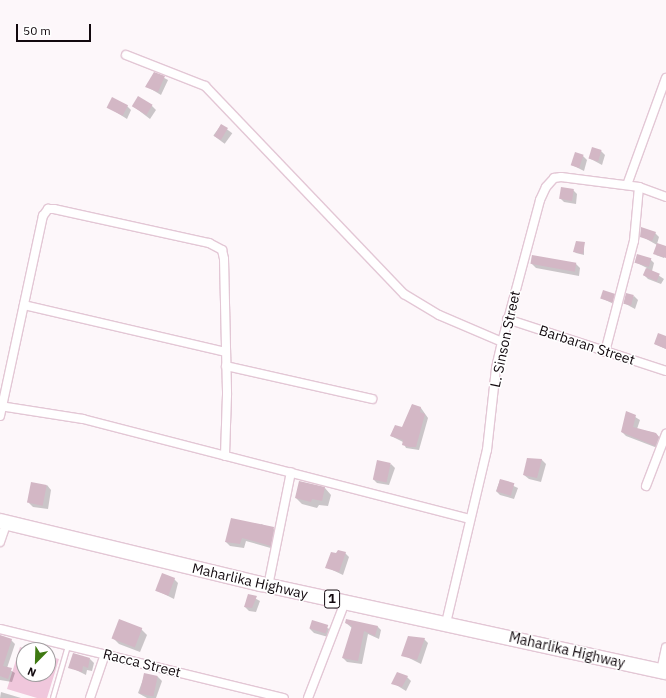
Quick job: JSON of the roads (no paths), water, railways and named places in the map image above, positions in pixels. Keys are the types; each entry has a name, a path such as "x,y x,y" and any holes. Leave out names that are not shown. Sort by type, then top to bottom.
{"highway":[{"name":"Maharlika Highway","path":"3,521 268,586 446,623 663,672"}],"street":[{"path":"126,55 205,86 404,294 439,315 502,342"},
{"path":"666,78 627,185 639,187 666,197"},
{"name":"L. Sinson Street","path":"446,623 469,519 489,444 495,374 507,319 540,200 554,178 627,185"},
{"path":"605,352 634,241 639,187"},
{"path":"0,416 42,216 48,208 209,243 222,250 224,259 226,352 225,456"},
{"path":"24,305 226,352"},
{"name":"Barbaran Street","path":"507,319 666,371"},
{"path":"226,366 372,399"},
{"path":"1,406 83,419 469,519"},
{"path":"646,486 666,434"},
{"path":"268,586 291,472"},
{"path":"0,542 3,521"},
{"path":"308,698 345,602"},
{"name":"Racca Street","path":"0,629 284,698"},
{"path":"663,672 666,648"},
{"path":"90,698 105,654"}],"lane":[{"path":"53,698 68,646"}]}
